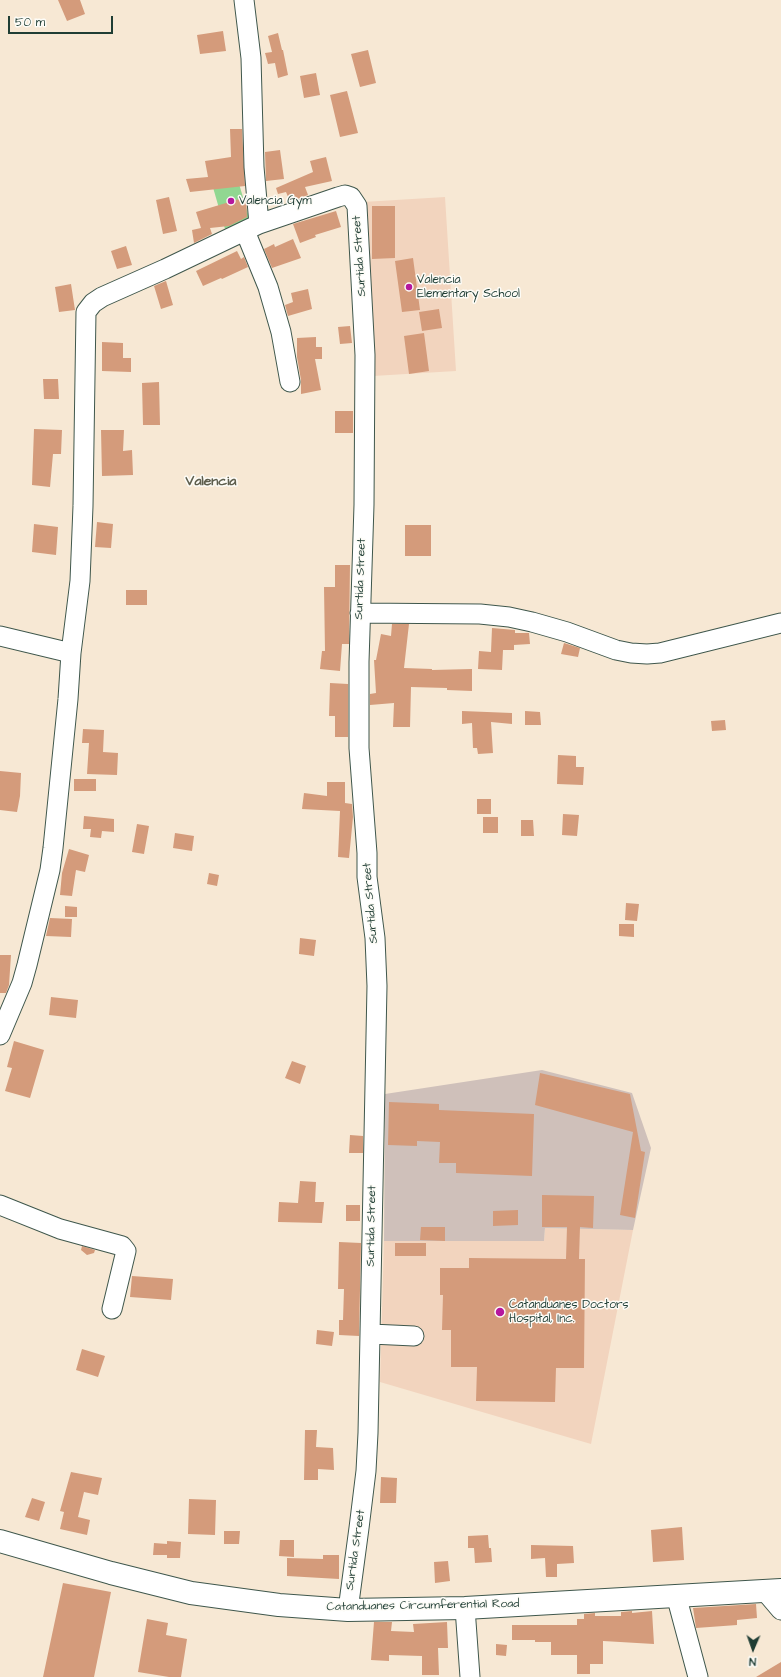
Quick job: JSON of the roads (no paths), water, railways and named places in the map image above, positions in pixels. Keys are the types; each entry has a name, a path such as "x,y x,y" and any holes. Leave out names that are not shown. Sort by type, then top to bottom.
{"main road":[{"name":"Catanduanes Circumferential Road","path":"0,1541 131,1578 191,1593 279,1606 348,1610 465,1608 772,1590"}],"street":[{"path":"244,0 251,58 254,167 252,228 281,332 290,382"},
{"name":"Surtida Street","path":"252,228 338,197 351,197 357,206 365,355 364,505 360,613 360,774 367,853 367,877 375,938 376,986 366,1471 348,1610"},
{"path":"2,1025 26,971 50,870 68,700 82,543 86,312 93,303 102,297 252,228"},
{"path":"360,613 480,614 509,617 567,632 616,650 647,654 660,653 781,623"},
{"path":"0,636 71,653"},
{"path":"0,1205 60,1228 122,1246 126,1251 112,1309"},
{"path":"370,1334 414,1336"},
{"path":"772,1590 781,1610"},
{"path":"676,1595 698,1677"},
{"path":"465,1608 470,1677"}],"place":[{"name":"Valencia Gym","path":"231,201"},
{"name":"Valencia Elementary School","path":"409,287"},
{"name":"Catanduanes Doctors Hospital, Inc.","path":"500,1312"}],"district":[{"name":"Valencia","path":"211,482"}]}
